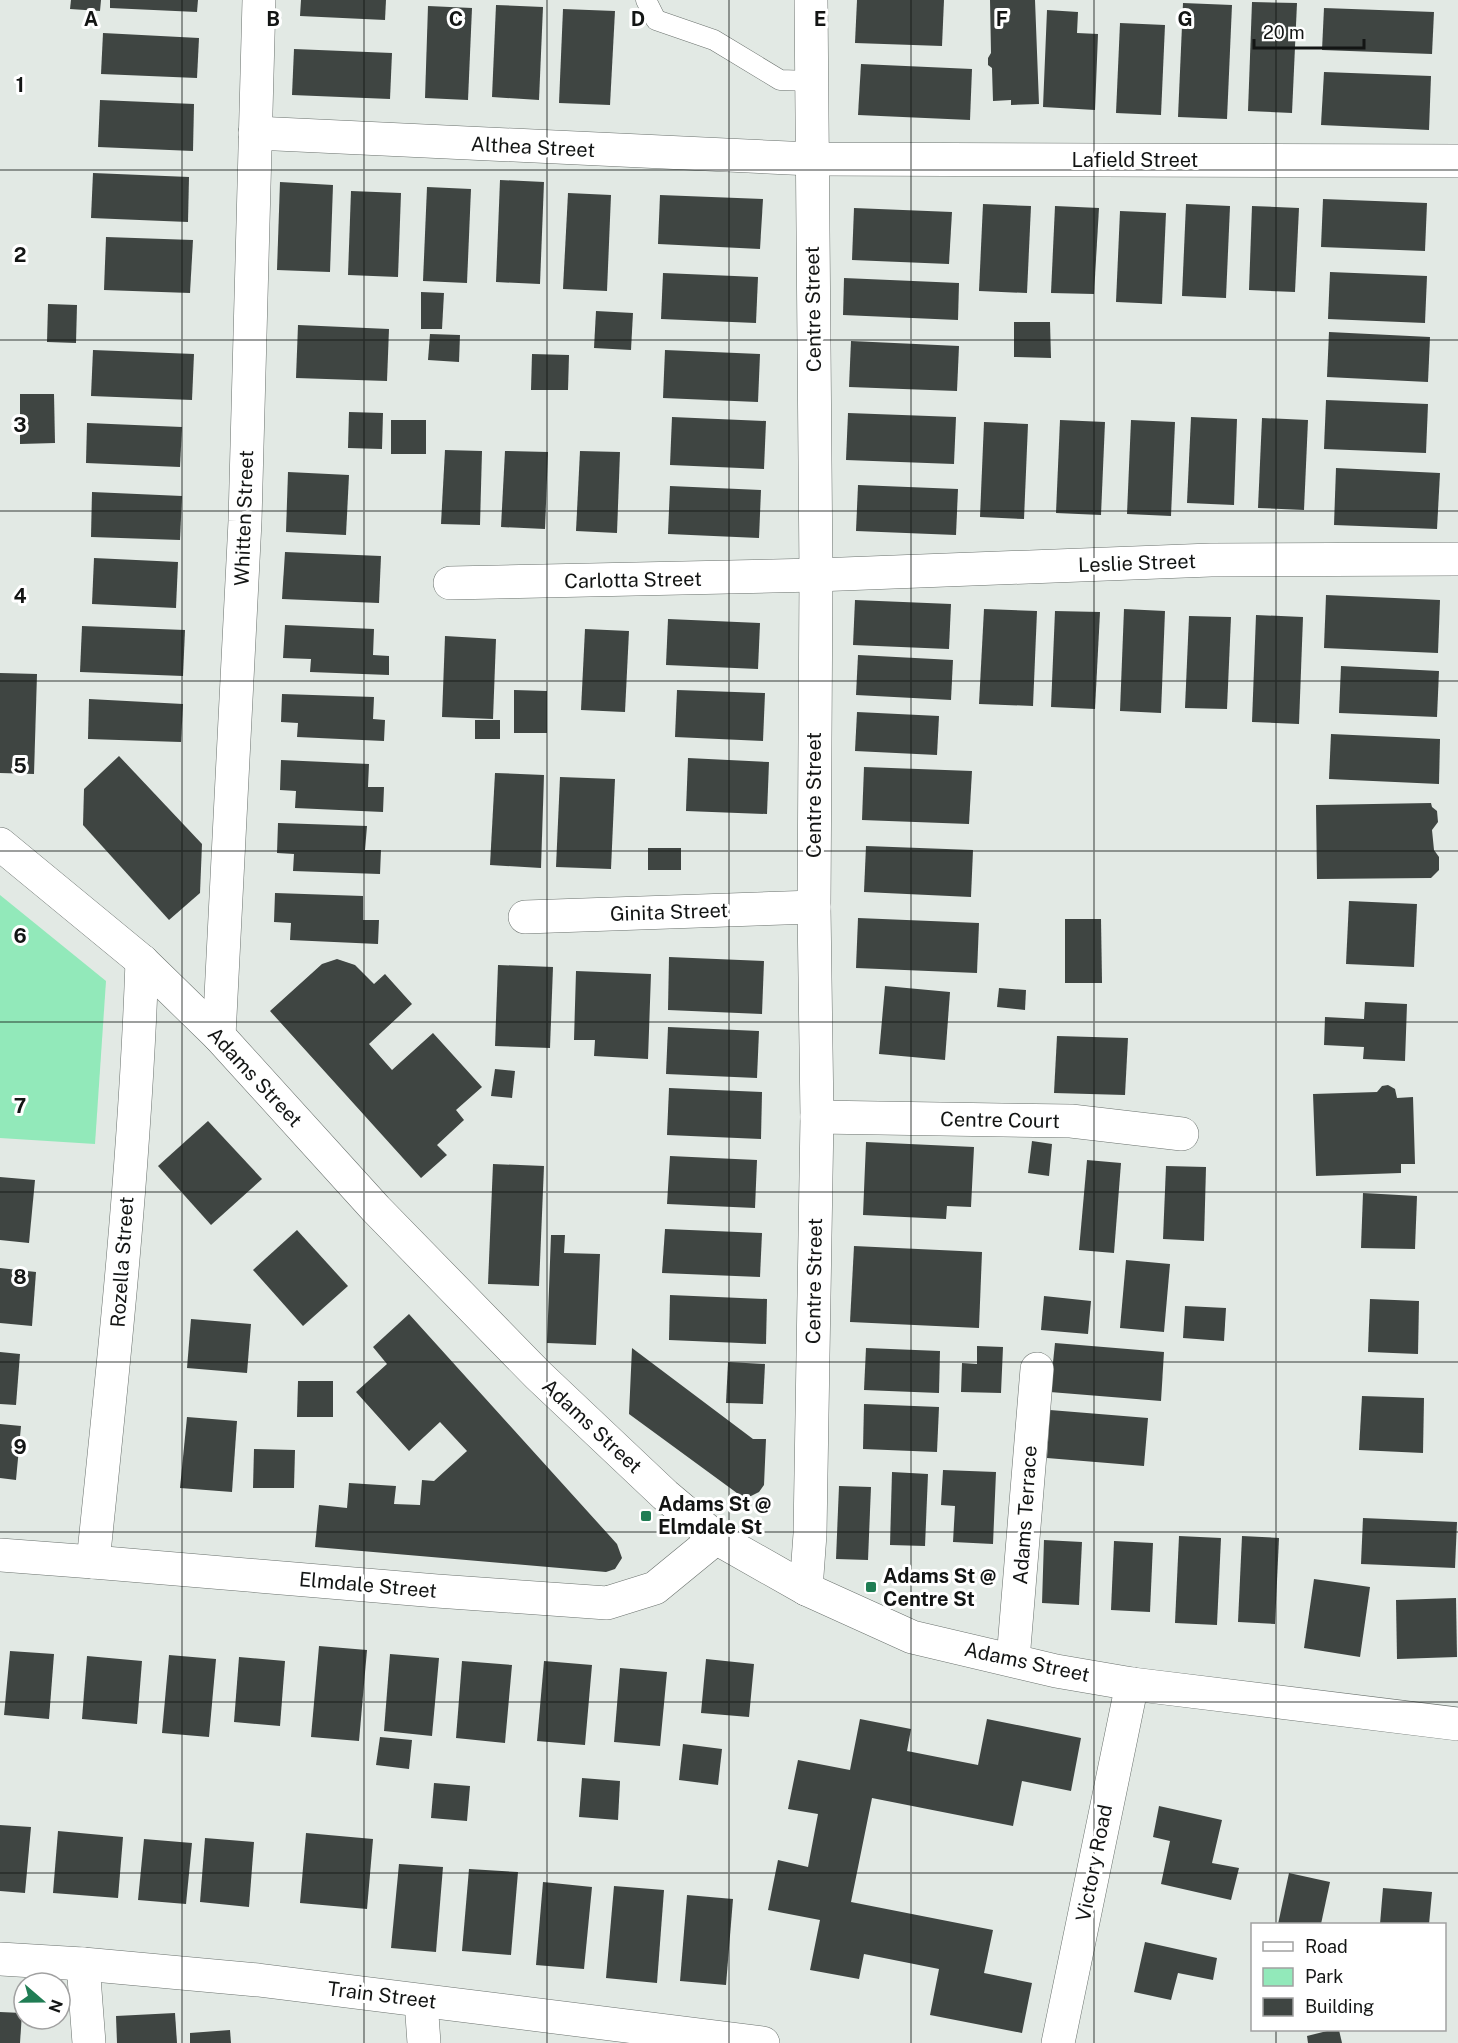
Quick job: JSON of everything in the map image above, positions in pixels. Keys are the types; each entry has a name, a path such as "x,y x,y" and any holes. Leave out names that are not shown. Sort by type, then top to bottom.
{"street":[{"name":"Whitten Street","path":"219,1036 245,521 259,0"},
{"name":"Centre Street","path":"806,1589 810,1534 817,1117 814,907 816,575 811,0"},
{"name":"Althea Street","path":"255,133 811,159"},
{"name":"Lafield Street","path":"811,159 1458,161"},
{"name":"Leslie Street","path":"816,575 1211,560 1458,559"},
{"name":"Carlotta Street","path":"450,583 816,575"},
{"name":"Adams Street","path":"0,844 142,961 219,1036 376,1209 538,1375 665,1495 716,1538 806,1589 912,1637 1056,1671 1132,1684 1458,1724"},
{"name":"Ginita Street","path":"525,918 814,907"},
{"name":"Rozella Street","path":"93,1562 116,1346 140,1026 142,961"},
{"name":"Centre Court","path":"817,1117 1071,1121 1182,1134"},
{"name":"Adams Terrace","path":"1013,1660 1036,1369"},
{"name":"Elmdale Street","path":"0,1556 607,1603 655,1588 716,1538"},
{"name":"Victory Road","path":"1058,2043 1132,1684"},
{"name":"Train Street","path":"0,1959 258,1980 762,2043"},
{"path":"83,1965 89,2043"},
{"path":"421,2001 424,2043"}],"lane":[{"path":"646,0 656,20 714,40 780,80 811,81"}],"green space":[{"path":"0,895 106,981 95,1144 0,1138"}],"building":[{"path":"71,0 101,0 100,11 70,9"},
{"path":"110,0 198,0 197,12 110,8"},
{"path":"301,0 386,0 385,20 300,16"},
{"path":"857,0 944,0 942,46 855,43"},
{"path":"990,0 1035,0 1039,104 1011,105 1011,100 993,101 992,68 988,65 991,53"},
{"path":"1252,2 1297,3 1292,113 1248,111"},
{"path":"1183,3 1232,5 1227,119 1178,117"},
{"path":"496,5 543,7 539,100 492,97"},
{"path":"428,6 472,8 468,100 425,98"},
{"path":"1324,8 1434,12 1432,54 1322,50"},
{"path":"563,9 615,11 610,105 559,103"},
{"path":"1047,10 1078,12 1077,33 1098,34 1095,110 1043,107"},
{"path":"1120,23 1165,25 1161,115 1116,113"},
{"path":"103,33 199,38 197,78 101,74"},
{"path":"294,49 392,53 390,99 292,95"},
{"path":"861,64 972,69 970,120 858,115"},
{"path":"1324,72 1431,76 1429,130 1321,125"},
{"path":"100,100 194,104 193,151 98,147"},
{"path":"93,173 189,177 188,222 91,218"},
{"path":"500,180 544,182 540,284 496,282"},
{"path":"280,182 333,185 330,272 277,270"},
{"path":"427,187 471,189 467,283 423,281"},
{"path":"351,191 401,193 398,277 348,275"},
{"path":"568,193 611,195 607,291 563,289"},
{"path":"660,195 763,199 760,249 658,244"},
{"path":"1323,199 1427,203 1425,251 1321,247"},
{"path":"983,204 1031,206 1027,293 979,291"},
{"path":"1186,204 1230,206 1226,298 1182,296"},
{"path":"1055,206 1099,208 1094,294 1051,293"},
{"path":"1252,206 1299,208 1295,292 1249,290"},
{"path":"854,208 952,212 949,264 852,260"},
{"path":"1120,211 1166,213 1162,304 1116,302"},
{"path":"106,237 193,240 190,293 104,290"},
{"path":"1330,272 1427,276 1425,323 1328,319"},
{"path":"663,273 758,277 756,323 661,319"},
{"path":"844,278 959,283 958,320 843,315"},
{"path":"421,292 444,293 442,329 421,329"},
{"path":"48,304 77,305 76,343 47,342"},
{"path":"596,311 633,313 631,350 594,348"},
{"path":"1014,322 1050,322 1051,358 1014,357"},
{"path":"298,325 389,329 387,381 296,378"},
{"path":"1329,332 1430,337 1428,382 1327,377"},
{"path":"430,334 460,335 459,362 428,360"},
{"path":"851,341 959,346 957,391 849,387"},
{"path":"93,350 194,354 192,400 91,396"},
{"path":"665,350 760,354 758,402 663,398"},
{"path":"532,354 569,355 568,390 531,390"},
{"path":"20,394 54,394 55,443 20,444"},
{"path":"1326,400 1428,404 1426,453 1324,449"},
{"path":"349,412 383,413 382,449 348,448"},
{"path":"848,413 956,417 954,464 846,460"},
{"path":"672,417 766,421 764,469 670,465"},
{"path":"1191,417 1237,419 1234,505 1187,503"},
{"path":"1262,418 1308,420 1304,510 1258,508"},
{"path":"391,420 426,420 426,454 391,454"},
{"path":"1060,420 1105,422 1101,515 1056,513"},
{"path":"1131,420 1175,422 1171,516 1127,514"},
{"path":"984,422 1028,424 1024,519 980,517"},
{"path":"87,423 182,427 180,467 86,463"},
{"path":"445,450 482,451 480,525 441,524"},
{"path":"505,451 548,452 545,529 501,527"},
{"path":"580,451 620,452 617,533 576,531"},
{"path":"1336,468 1440,473 1437,529 1334,525"},
{"path":"288,472 349,475 346,535 286,532"},
{"path":"858,485 958,489 956,535 856,531"},
{"path":"670,486 761,490 759,538 668,534"},
{"path":"92,492 182,496 180,540 91,537"},
{"path":"285,552 381,556 379,603 282,599"},
{"path":"94,558 178,562 176,608 92,604"},
{"path":"1326,595 1440,600 1438,653 1324,648"},
{"path":"855,600 951,604 949,649 853,645"},
{"path":"984,609 1037,611 1033,706 979,704"},
{"path":"1124,609 1165,611 1161,713 1120,711"},
{"path":"1055,611 1100,612 1095,709 1051,707"},
{"path":"1256,615 1303,617 1299,724 1252,722"},
{"path":"1189,616 1231,617 1227,709 1185,708"},
{"path":"668,619 760,623 758,669 666,665"},
{"path":"285,625 374,629 373,655 389,656 389,675 310,672 311,659 283,658"},
{"path":"82,626 185,630 183,676 80,672"},
{"path":"585,629 629,631 625,712 581,710"},
{"path":"445,636 496,639 493,719 442,717"},
{"path":"858,655 953,660 951,700 856,695"},
{"path":"1341,666 1439,671 1437,717 1339,713"},
{"path":"0,673 37,674 34,774 0,773"},
{"path":"514,690 547,691 547,733 514,733"},
{"path":"677,690 765,693 763,741 675,737"},
{"path":"282,694 374,697 373,719 385,720 384,741 297,737 298,723 281,722"},
{"path":"89,699 183,704 181,742 88,739"},
{"path":"857,712 939,716 937,755 855,751"},
{"path":"475,720 500,720 500,739 475,739"},
{"path":"1331,734 1440,739 1439,784 1329,779"},
{"path":"119,756 202,844 200,893 169,920 83,825 84,789"},
{"path":"688,758 769,762 767,814 686,811"},
{"path":"281,760 369,764 368,787 384,787 383,812 295,808 296,791 280,790"},
{"path":"864,767 972,771 969,824 862,820"},
{"path":"495,773 544,775 541,868 490,865"},
{"path":"560,777 615,779 611,869 556,867"},
{"path":"1431,803 1437,811 1438,822 1432,830 1434,850 1439,857 1439,870 1431,878 1317,879 1316,805"},
{"path":"278,823 367,826 365,850 381,850 380,874 293,871 294,854 277,853"},
{"path":"866,846 973,850 971,897 864,892"},
{"path":"648,848 681,848 681,870 648,870"},
{"path":"275,893 363,896 363,920 379,920 378,944 290,940 291,923 274,922"},
{"path":"1349,901 1417,904 1414,967 1346,964"},
{"path":"858,918 979,923 977,973 856,968"},
{"path":"1065,919 1101,919 1102,983 1065,983"},
{"path":"669,957 764,961 762,1014 668,1010"},
{"path":"337,959 355,965 374,984 385,974 412,1004 369,1044 392,1070 433,1033 482,1087 456,1110 464,1120 437,1145 447,1155 421,1178 270,1011 322,964"},
{"path":"498,965 553,967 550,1048 495,1046"},
{"path":"576,971 651,974 648,1059 594,1056 595,1040 574,1040"},
{"path":"885,986 950,992 945,1060 879,1054"},
{"path":"999,988 1026,990 1025,1010 997,1007"},
{"path":"1365,1002 1407,1004 1405,1061 1363,1059 1364,1047 1324,1045 1325,1017 1364,1019"},
{"path":"668,1027 759,1031 757,1078 666,1074"},
{"path":"1057,1036 1128,1038 1125,1095 1054,1093"},
{"path":"495,1069 515,1071 512,1098 491,1096"},
{"path":"1388,1085 1395,1089 1397,1098 1413,1097 1415,1164 1401,1164 1401,1173 1316,1176 1313,1094 1377,1092 1382,1086"},
{"path":"669,1088 762,1092 761,1139 667,1135"},
{"path":"208,1121 262,1179 211,1225 158,1166"},
{"path":"1032,1141 1052,1144 1049,1176 1028,1173"},
{"path":"866,1142 974,1147 971,1207 947,1206 946,1219 863,1215"},
{"path":"670,1156 757,1160 755,1208 667,1204"},
{"path":"1087,1160 1121,1163 1114,1253 1079,1250"},
{"path":"493,1164 544,1166 539,1286 488,1284"},
{"path":"1166,1166 1206,1167 1204,1241 1163,1239"},
{"path":"0,1177 35,1180 29,1243 0,1240"},
{"path":"1363,1193 1417,1196 1415,1249 1361,1248"},
{"path":"665,1229 762,1233 760,1277 662,1273"},
{"path":"297,1230 348,1286 303,1326 253,1270"},
{"path":"551,1235 565,1235 564,1253 600,1254 596,1345 547,1343"},
{"path":"854,1246 982,1252 979,1328 850,1322"},
{"path":"1126,1260 1170,1264 1164,1332 1120,1328"},
{"path":"0,1268 36,1272 32,1326 0,1323"},
{"path":"670,1295 767,1299 766,1344 669,1340"},
{"path":"1044,1296 1091,1301 1088,1334 1041,1330"},
{"path":"1370,1299 1419,1301 1418,1354 1368,1352"},
{"path":"1185,1306 1226,1308 1224,1341 1183,1338"},
{"path":"409,1314 617,1544 622,1558 615,1569 606,1572 315,1547 319,1505 347,1508 349,1483 396,1486 394,1504 420,1505 422,1480 434,1481 467,1451 440,1422 409,1451 356,1392 387,1364 373,1347"},
{"path":"191,1319 251,1324 247,1373 187,1368"},
{"path":"1055,1343 1164,1352 1161,1401 1050,1392"},
{"path":"977,1346 1003,1347 1001,1393 961,1392 962,1363 977,1364"},
{"path":"632,1348 753,1439 766,1439 764,1485 759,1492 751,1496 741,1496 629,1414"},
{"path":"866,1348 940,1351 939,1393 864,1390"},
{"path":"0,1352 20,1354 16,1405 0,1404"},
{"path":"728,1362 765,1364 763,1404 726,1403"},
{"path":"298,1381 333,1381 333,1417 297,1417"},
{"path":"1362,1396 1424,1398 1423,1453 1359,1450"},
{"path":"864,1404 939,1407 937,1452 863,1449"},
{"path":"1050,1410 1148,1418 1144,1466 1047,1458"},
{"path":"187,1417 237,1421 232,1492 180,1488"},
{"path":"0,1424 21,1426 16,1480 0,1478"},
{"path":"254,1449 295,1450 294,1488 253,1488"},
{"path":"943,1470 996,1472 993,1544 953,1542 955,1506 941,1505"},
{"path":"892,1472 928,1474 925,1546 890,1545"},
{"path":"839,1486 871,1487 868,1560 836,1559"},
{"path":"1363,1518 1457,1522 1455,1568 1361,1564"},
{"path":"1179,1536 1221,1538 1217,1625 1175,1623"},
{"path":"1242,1536 1279,1538 1275,1624 1238,1622"},
{"path":"1044,1540 1082,1542 1079,1605 1042,1603"},
{"path":"1114,1541 1153,1543 1150,1612 1111,1610"},
{"path":"1314,1579 1370,1587 1360,1657 1304,1648"},
{"path":"1456,1598 1457,1657 1397,1659 1396,1600"},
{"path":"319,1646 367,1650 359,1741 311,1737"},
{"path":"10,1651 54,1654 49,1719 4,1715"},
{"path":"390,1654 439,1658 432,1736 384,1731"},
{"path":"169,1655 216,1659 209,1737 162,1733"},
{"path":"87,1656 142,1661 137,1724 82,1719"},
{"path":"239,1657 285,1661 280,1726 234,1722"},
{"path":"706,1659 754,1664 749,1717 701,1713"},
{"path":"462,1661 512,1665 505,1743 456,1738"},
{"path":"544,1661 592,1665 585,1745 537,1741"},
{"path":"620,1668 667,1672 660,1746 614,1742"},
{"path":"860,1719 911,1729 907,1751 978,1765 987,1719 1081,1738 1071,1791 1022,1781 1013,1826 872,1798 851,1902 993,1930 984,1973 1032,1983 1022,2033 930,2015 939,1969 864,1954 859,1979 810,1970 820,1920 768,1910 778,1860 808,1867 818,1814 788,1809 798,1760 850,1770"},
{"path":"380,1737 412,1740 409,1769 376,1765"},
{"path":"683,1744 722,1749 718,1785 679,1780"},
{"path":"582,1778 620,1781 618,1820 579,1817"},
{"path":"434,1783 470,1786 467,1821 431,1818"},
{"path":"1159,1806 1222,1820 1212,1863 1239,1868 1231,1900 1161,1884 1170,1841 1153,1837"},
{"path":"0,1825 31,1827 25,1893 0,1891"},
{"path":"58,1831 123,1837 118,1898 53,1893"},
{"path":"306,1833 373,1839 367,1909 300,1903"},
{"path":"205,1838 254,1842 249,1907 200,1902"},
{"path":"144,1839 192,1843 186,1904 138,1900"},
{"path":"399,1864 443,1867 436,1952 391,1948"},
{"path":"469,1869 518,1872 511,1955 462,1951"},
{"path":"1289,1873 1330,1882 1321,1923 1278,1923"},
{"path":"543,1882 592,1887 584,1969 536,1965"},
{"path":"614,1886 664,1890 657,1983 606,1978"},
{"path":"1383,1888 1432,1892 1429,1923 1380,1923"},
{"path":"687,1895 733,1899 726,1985 680,1981"},
{"path":"1145,1942 1217,1958 1213,1980 1178,1973 1171,2000 1134,1992"},
{"path":"0,2012 12,2013 12,2031 21,2031 20,2043 0,2043"},
{"path":"175,2013 177,2043 117,2043 116,2016"},
{"path":"230,2030 231,2043 190,2043 190,2033"},
{"path":"1327,2031 1339,2031 1342,2043 1308,2043 1307,2036"}],"place":[{"name":"Adams St @ Elmdale St","path":"646,1516"},
{"name":"Adams St @ Centre St","path":"871,1587"}]}
